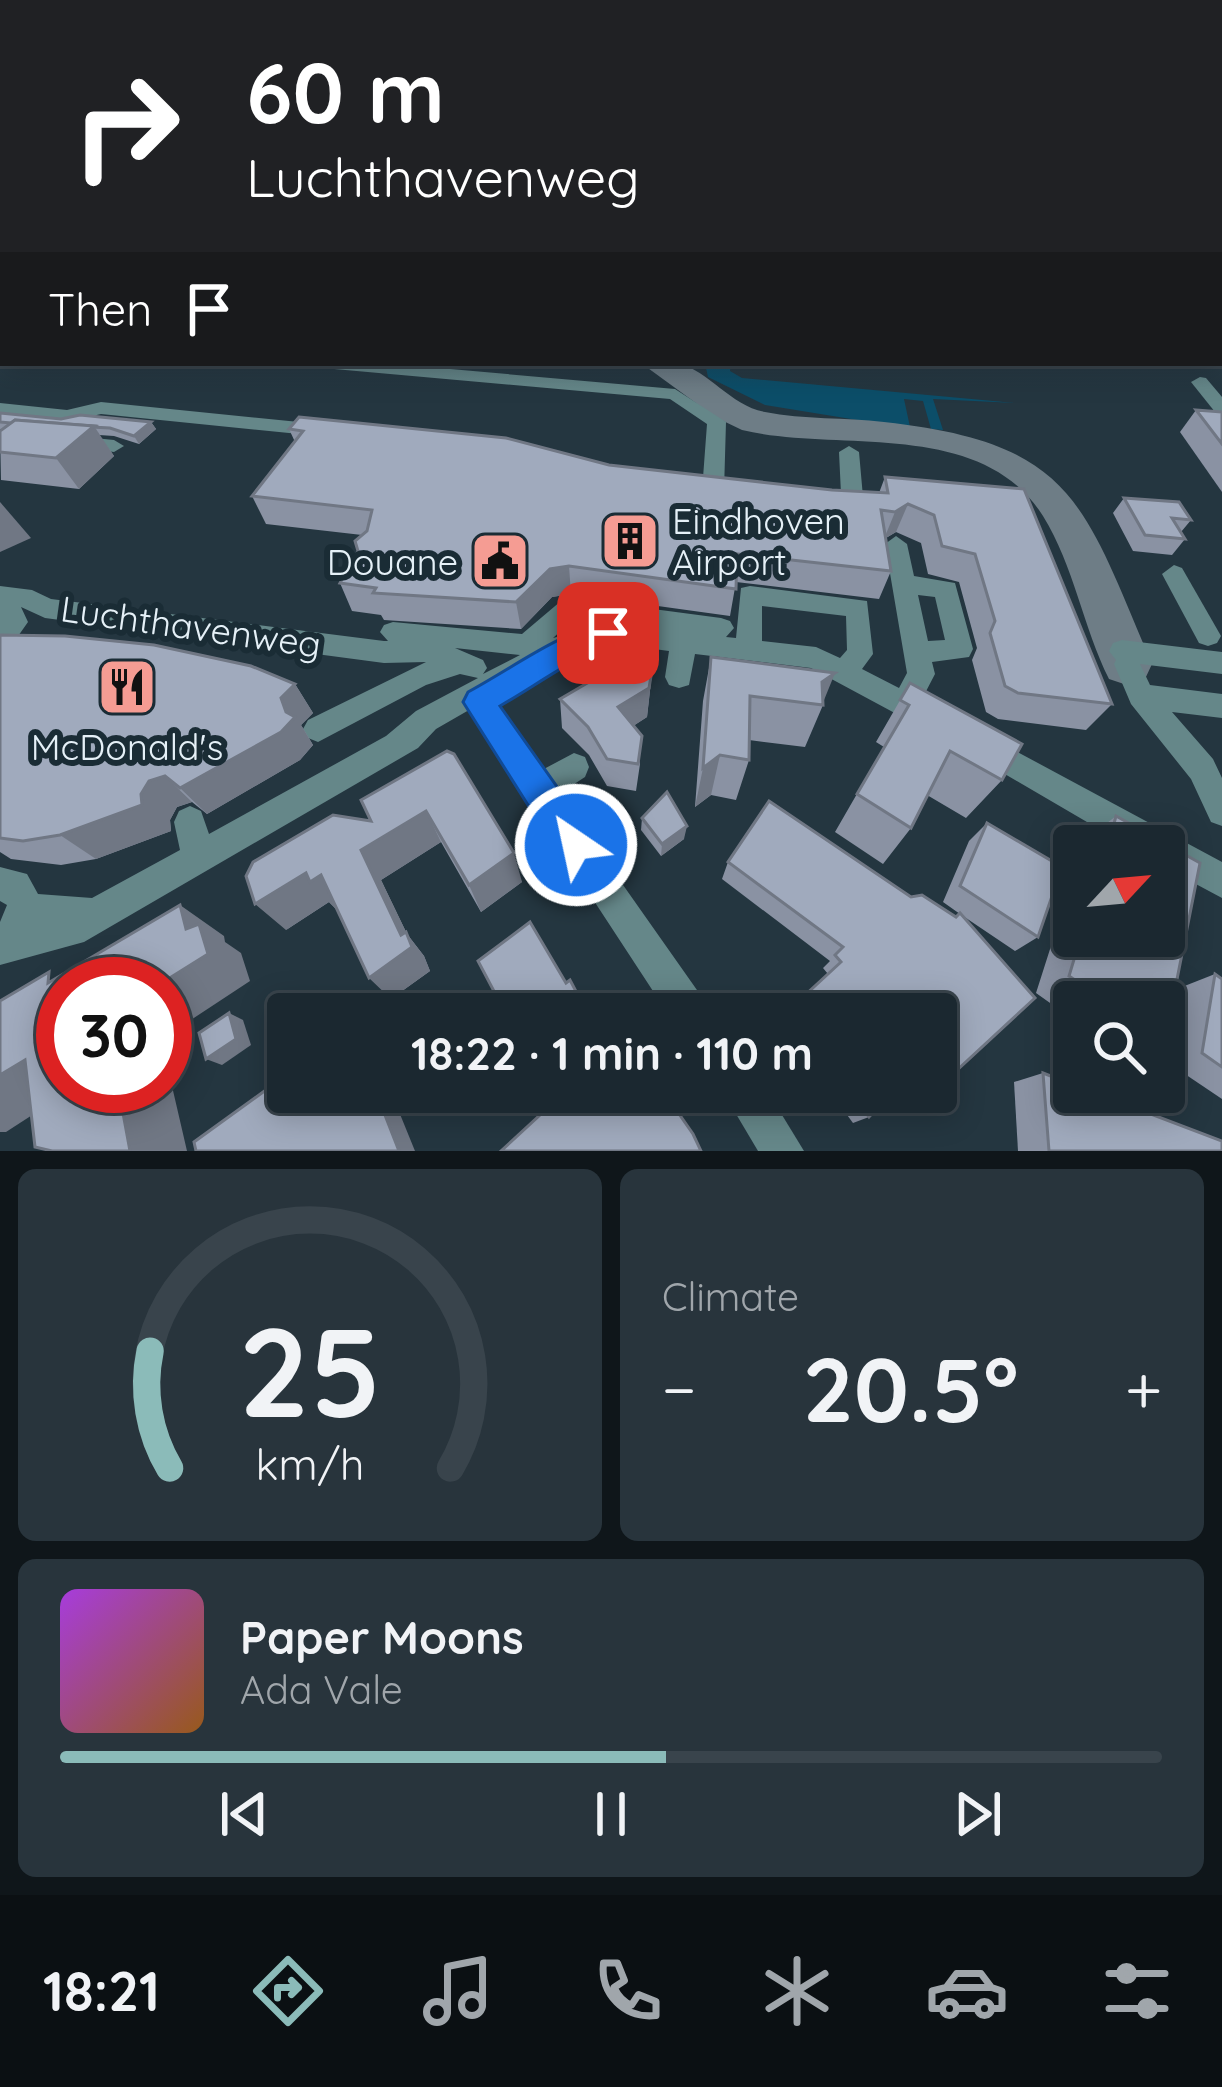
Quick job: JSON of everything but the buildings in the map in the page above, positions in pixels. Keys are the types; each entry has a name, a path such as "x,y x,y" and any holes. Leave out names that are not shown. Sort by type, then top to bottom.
{"street":[{"path":"357,366 675,394 717,422 713,491"},
{"path":"1201,382 1222,408"},
{"path":"0,409 67,416 101,408 336,431"},
{"path":"47,440 114,446"},
{"path":"802,503 836,506 852,497 849,452"},
{"path":"896,544 921,674 905,704"},
{"path":"1174,574 1208,636"},
{"path":"904,584 946,589 960,649 917,653"},
{"name":"Luchthavenweg","path":"0,595 32,599 46,608 388,642 392,658 477,678"},
{"path":"749,649 750,595 858,608 860,654 844,671"},
{"path":"388,642 526,645 542,637 570,608 721,628"},
{"path":"0,609 12,613 15,622 1,653"},
{"path":"318,728 361,706 380,706 563,654 575,642 608,633 683,641 816,658 1123,825"},
{"path":"679,677 683,641"},
{"path":"1222,663 1125,658 1141,696 1202,769 1222,812"},
{"path":"94,915 12,897 2,947 64,932 198,858 397,744 477,678"},
{"path":"477,678 538,790 676,993"},
{"path":"1141,696 1222,706"},
{"path":"538,790 574,767"},
{"path":"190,822 198,858"},
{"path":"1185,860 1222,881"},
{"path":"757,1113 783,1151"}],"shaded area":[{"path":"706,366 731,366 730,371 742,378 1015,403 933,399 943,430 931,429 923,401 904,399 910,427 888,425 765,405 708,377"}],"taxiway":[{"path":"661,366 727,410 755,422 918,436 998,458 1031,477 1056,504 1077,541 1127,664"}],"place":[{"name":"Eindhoven Airport","path":"630,541"},
{"name":"Douane","path":"500,561"},
{"name":"McDonald's","path":"127,687"}],"route":[{"path":"576,845 479,702 563,654 575,642 608,633"}]}
